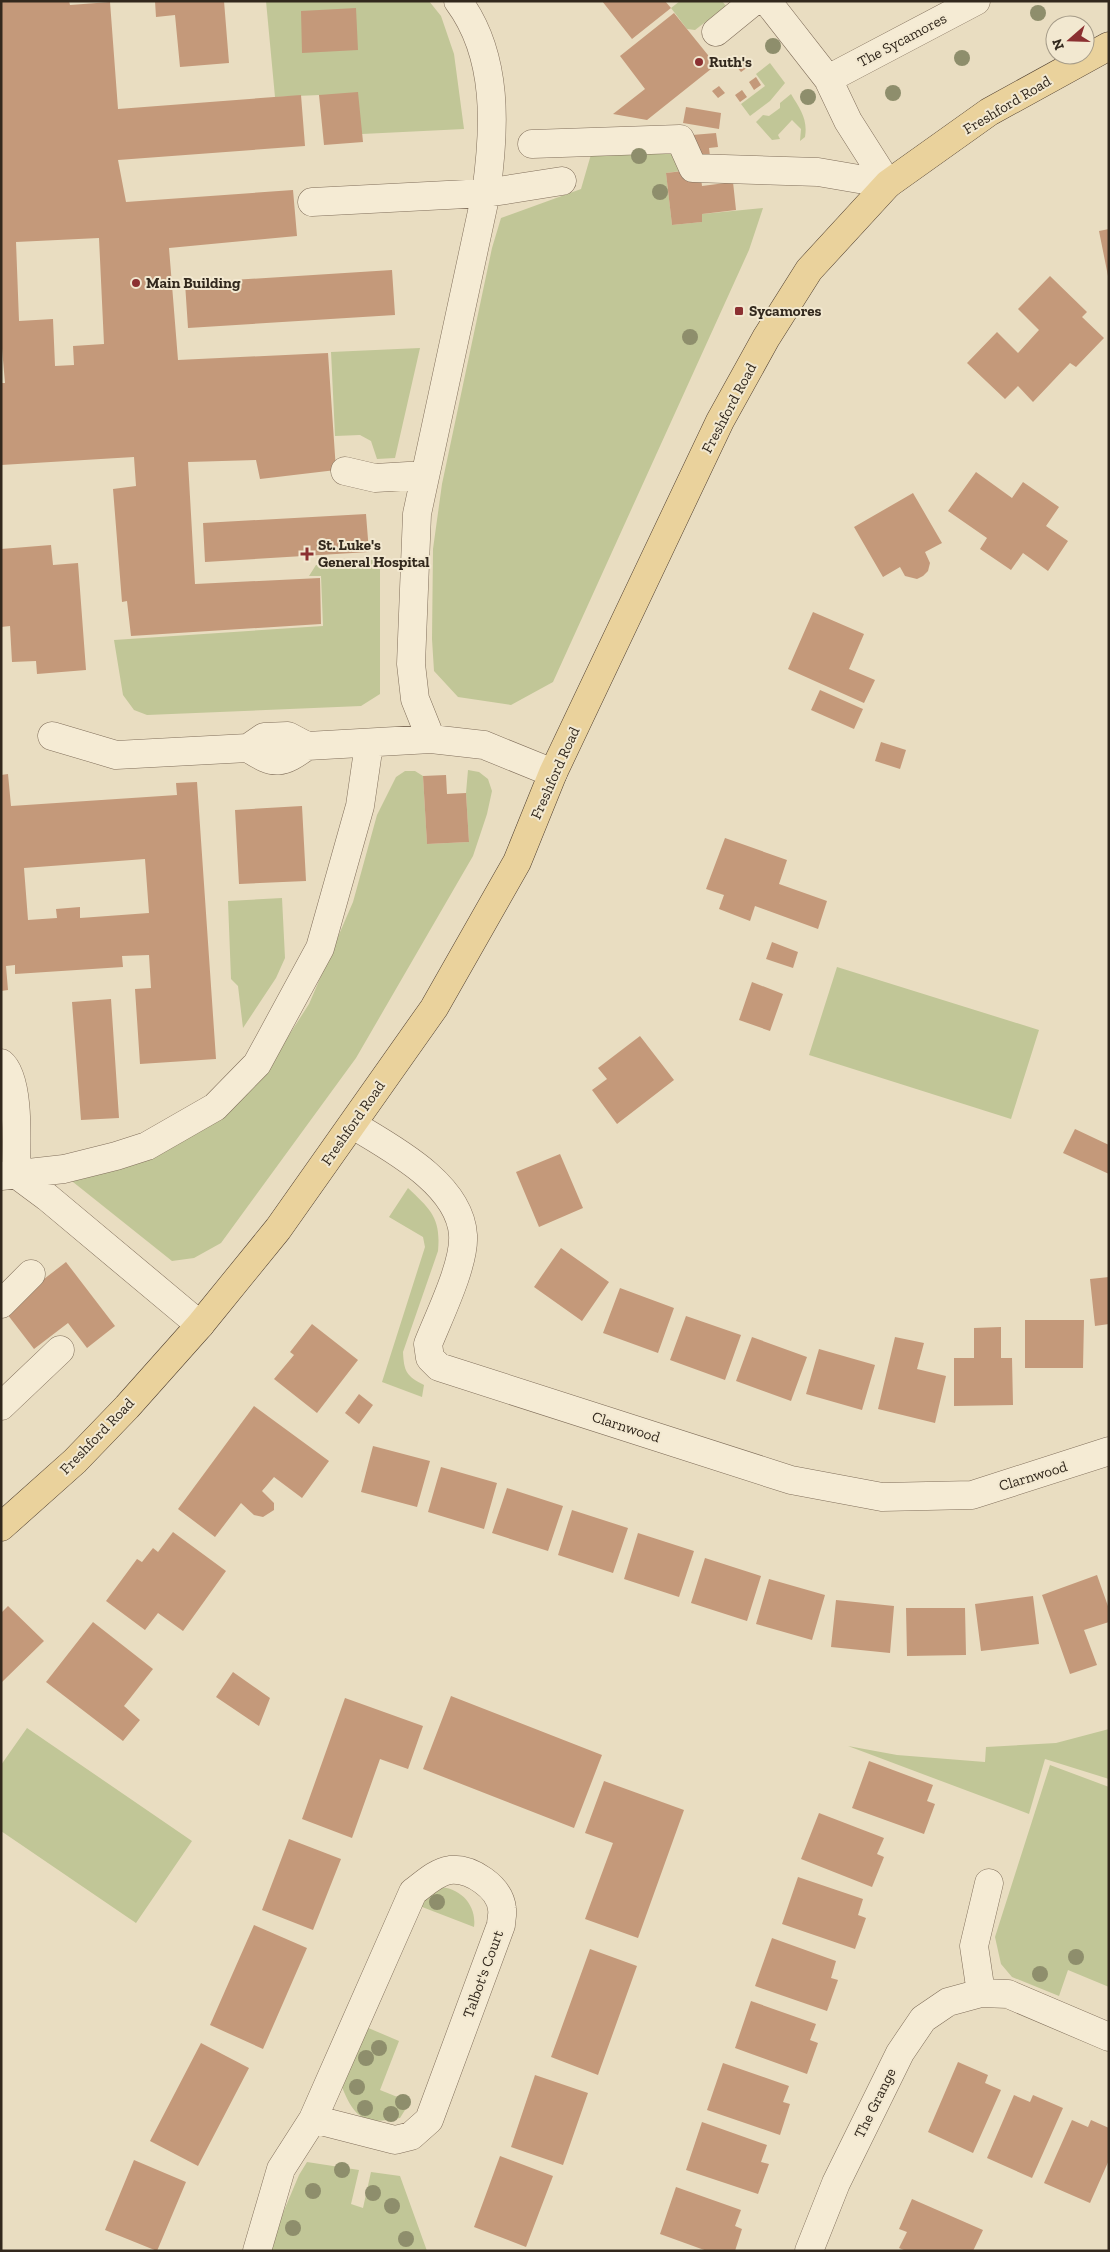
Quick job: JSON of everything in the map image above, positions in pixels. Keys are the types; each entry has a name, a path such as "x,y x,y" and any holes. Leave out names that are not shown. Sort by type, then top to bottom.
{"main road":[{"name":"Freshford Road","path":"1,1527 75,1460 200,1325 278,1229 353,1125 439,1000 517,862 553,773 720,420 766,338 810,270 888,184 989,112 1109,46"}],"street":[{"path":"431,739 415,699 411,664 417,514 486,193 493,147 492,96 488,69 469,15 458,1"},
{"path":"716,32 754,1"},
{"path":"767,1 828,79 848,121 888,184"},
{"name":"The Sycamores","path":"828,79 976,1"},
{"path":"532,144 680,139 693,168 818,172 888,184"},
{"path":"312,202 486,193 562,181"},
{"path":"344,471 375,478 425,475"},
{"path":"52,736 116,755 248,748 264,737 288,736 307,746 431,739 484,745 553,773"},
{"path":"9,1175 64,1169 147,1146 215,1107 256,1064 320,948 360,806 369,744"},
{"path":"1,1063 5,1067 12,1085 16,1140 9,1175"},
{"name":"Clarnwood","path":"353,1125 409,1158 443,1191 457,1211 463,1235 458,1266 428,1344 430,1358 439,1367 790,1480 882,1497 972,1495 1109,1451"},
{"path":"9,1175 46,1197 200,1325"},
{"path":"1,1304 31,1274"},
{"path":"1,1406 60,1350"},
{"name":"Talbot's Court","path":"257,2251 281,2170 313,2119 413,1892 432,1877 450,1870 472,1874 494,1889 502,1908 501,1924 430,2120 411,2136 395,2140 313,2119"},
{"path":"981,1993 974,1946 989,1883"},
{"name":"The Grange","path":"809,2251 836,2183 904,2046 923,2019 948,2002 981,1993 1008,1994 1109,2037"}],"green space":[{"path":"266,1 429,1 441,16 454,54 464,129 362,134 319,95 275,97"},
{"path":"680,1 722,1 726,6 695,30 687,29 671,8"},
{"path":"770,63 785,83 770,101 750,116 741,104 765,86 756,74"},
{"path":"791,94 804,119 805,137 800,141 801,129 792,120 778,135 780,139 772,140 756,122 763,115 769,116 780,108 780,103"},
{"path":"667,149 688,170 666,173 672,225 702,222 702,214 763,208 749,250 553,682 511,705 458,697 434,671 432,639 433,549 442,484 492,248 501,218 581,189 592,151"},
{"path":"420,348 395,458 377,459 371,441 360,435 335,436 331,352"},
{"path":"380,559 380,694 361,706 147,715 134,710 123,695 114,640 323,626 321,576 309,576 316,565"},
{"path":"468,770 479,772 488,779 492,791 487,814 473,856 356,1058 221,1243 194,1258 172,1261 68,1178 264,1074 309,1004 353,902 377,815 396,777 405,771 415,771 423,776 427,844 469,842 466,793"},
{"path":"282,898 285,958 276,978 243,1028 238,986 231,979 228,901"},
{"path":"837,967 1039,1030 1011,1119 809,1055"},
{"path":"408,1188 433,1215 439,1240 438,1251 403,1352 407,1372 413,1379 424,1385 422,1397 382,1382 425,1247 423,1237 389,1217"},
{"path":"27,1728 192,1841 136,1923 1,1831 1,1765"},
{"path":"1109,1729 1109,1779 1045,1759 1029,1814 848,1746 897,1755 985,1762 986,1747 1056,1743"},
{"path":"1050,1765 1109,1787 1109,1987 1068,1970 1059,1996 1012,1977 1001,1964 995,1937"},
{"path":"438,1887 453,1890 465,1899 473,1911 474,1927 417,1905"},
{"path":"366,2027 399,2041 380,2090 410,2102 400,2118 378,2121 363,2118 352,2107 342,2087"},
{"path":"307,2162 359,2170 351,2204 363,2208 371,2172 400,2176 427,2251 267,2251 299,2175"}],"building":[{"name":"Main Building","path":"1,1 69,1 70,5 110,2 118,109 301,95 305,146 118,160 126,202 293,190 297,236 169,248 178,360 328,353 336,470 260,479 256,460 188,462 195,584 320,578 321,624 131,636 127,601 122,602 113,489 136,486 134,457 1,465 1,383 5,383 1,337","holes":["99,238 104,344 73,346 74,365 55,366 53,319 19,321 16,242"]},
{"path":"155,1 224,1 229,63 180,67 175,15 156,17"},
{"path":"602,1 665,1 671,8 632,39"},
{"path":"356,8 358,50 302,53 301,11"},
{"path":"674,13 716,65 647,120 613,114 645,89 620,56"},
{"path":"742,60 748,67 741,72 735,65"},
{"path":"756,77 761,85 754,90 749,82"},
{"path":"719,86 725,93 718,98 712,91"},
{"path":"742,90 747,97 740,102 735,95"},
{"path":"358,92 363,142 324,145 319,95"},
{"path":"686,107 721,113 719,129 683,123"},
{"path":"716,133 718,147 709,148 711,164 695,166 692,135"},
{"path":"700,169 702,186 733,182 736,210 702,214 702,222 672,225 666,173"},
{"path":"1109,229 1109,276 1108,276 1099,231"},
{"path":"392,270 395,315 188,328 185,283"},
{"path":"1050,276 1087,312 1082,317 1104,338 1076,367 1070,363 1033,402 1018,386 1005,399 967,363 997,332 1018,353 1039,330 1018,309"},
{"path":"976,472 1012,498 1023,482 1059,507 1046,526 1068,541 1048,571 1023,553 1011,570 980,549 987,538 948,511"},
{"path":"913,493 942,543 925,552 930,563 928,571 923,576 917,579 905,576 900,567 883,577 854,527"},
{"path":"366,514 369,552 205,562 203,523"},
{"path":"51,545 53,565 78,563 86,670 37,674 36,661 12,662 10,626 1,627 1,549"},
{"path":"813,612 864,634 849,669 875,680 864,703 788,669"},
{"path":"820,690 863,709 854,729 811,710"},
{"path":"881,742 906,750 900,769 875,761"},
{"path":"8,774 11,806 177,795 176,783 197,782 216,1059 140,1064 135,989 151,988 149,955 122,956 123,967 15,974 15,965 6,966 8,990 1,991 1,775","holes":["145,859 149,913 80,918 80,907 56,909 57,918 28,920 24,868"]},
{"path":"446,775 447,794 466,793 469,842 427,844 423,776"},
{"path":"302,806 306,881 239,884 235,810"},
{"path":"725,838 787,860 779,884 827,901 818,929 755,906 750,921 719,909 724,895 706,889"},
{"path":"772,942 798,952 793,968 766,959"},
{"path":"752,982 783,994 770,1031 739,1020"},
{"path":"111,999 119,1118 81,1120 72,1002"},
{"path":"640,1036 674,1080 617,1124 592,1090 607,1079 598,1068"},
{"path":"1075,1129 1109,1145 1109,1174 1063,1153"},
{"path":"560,1154 583,1208 539,1227 516,1172"},
{"path":"561,1248 609,1282 582,1321 534,1287"},
{"path":"66,1262 115,1326 87,1348 68,1323 34,1349 4,1310"},
{"path":"1109,1277 1109,1324 1095,1326 1090,1279"},
{"path":"620,1288 674,1308 658,1353 603,1333"},
{"path":"686,1316 741,1335 725,1380 670,1360"},
{"path":"1025,1320 1084,1320 1083,1368 1025,1368"},
{"path":"312,1324 358,1360 317,1413 274,1379 294,1355 290,1352"},
{"path":"1001,1327 1001,1358 1012,1358 1013,1405 954,1406 954,1358 974,1358 974,1328"},
{"path":"752,1337 807,1357 791,1401 736,1381"},
{"path":"895,1337 924,1343 917,1369 946,1376 935,1423 878,1409"},
{"path":"819,1349 875,1365 862,1410 806,1394"},
{"path":"359,1394 373,1405 359,1424 345,1413"},
{"path":"254,1406 329,1461 302,1498 274,1477 262,1491 274,1503 274,1510 263,1517 254,1515 241,1503 215,1537 178,1509"},
{"path":"373,1446 430,1461 417,1507 361,1492"},
{"path":"441,1467 497,1483 484,1529 428,1512"},
{"path":"507,1488 563,1506 548,1551 492,1533"},
{"path":"572,1510 628,1528 613,1573 558,1555"},
{"path":"173,1532 226,1571 183,1631 158,1613 145,1630 106,1601 137,1559 142,1562 153,1548 158,1552"},
{"path":"638,1533 694,1551 679,1597 624,1579"},
{"path":"705,1558 761,1576 747,1621 691,1603"},
{"path":"1097,1575 1109,1609 1109,1622 1084,1630 1097,1665 1070,1674 1042,1595"},
{"path":"769,1579 825,1595 812,1640 756,1624"},
{"path":"1033,1596 1039,1644 981,1651 975,1604"},
{"path":"836,1600 894,1606 890,1653 831,1647"},
{"path":"8,1606 44,1641 1,1683 1,1613"},
{"path":"906,1608 965,1608 966,1655 907,1656"},
{"path":"93,1622 153,1669 124,1706 140,1720 123,1741 46,1682"},
{"path":"233,1672 270,1698 259,1726 216,1697"},
{"path":"451,1696 602,1755 574,1828 423,1769"},
{"path":"345,1698 423,1726 408,1769 380,1759 352,1838 302,1819"},
{"path":"869,1761 933,1785 927,1801 935,1804 924,1834 852,1808"},
{"path":"604,1781 684,1810 638,1938 585,1919 613,1843 585,1833"},
{"path":"819,1813 884,1838 877,1854 884,1857 872,1887 801,1859"},
{"path":"289,1839 341,1859 313,1930 262,1910"},
{"path":"798,1877 863,1899 858,1915 866,1918 855,1949 782,1924"},
{"path":"254,1925 307,1948 263,2049 210,2025"},
{"path":"772,1938 836,1961 831,1978 838,1980 827,2011 755,1986"},
{"path":"590,1949 637,1966 598,2075 551,2057"},
{"path":"751,2001 816,2024 810,2040 818,2043 807,2074 735,2048"},
{"path":"201,2043 249,2068 198,2166 150,2141"},
{"path":"958,2062 988,2075 985,2083 1001,2090 973,2153 928,2132"},
{"path":"723,2063 789,2086 783,2102 790,2104 780,2135 707,2110"},
{"path":"535,2075 588,2093 563,2165 511,2147"},
{"path":"1014,2095 1030,2102 1033,2095 1063,2108 1032,2178 987,2158"},
{"path":"1072,2120 1088,2127 1091,2120 1109,2128 1109,2160 1090,2203 1044,2183"},
{"path":"702,2122 767,2145 761,2162 769,2164 758,2194 686,2170"},
{"path":"500,2156 553,2176 526,2247 474,2227"},
{"path":"134,2160 186,2182 157,2251 105,2230"},
{"path":"676,2187 741,2210 735,2226 742,2229 735,2251 707,2251 660,2234"},
{"path":"912,2199 983,2230 973,2251 906,2251 899,2248 907,2232 899,2229"}],"place":[{"name":"Ruth's","path":"699,62"},
{"name":"Main Building","path":"136,283"},
{"name":"Sycamores","path":"739,311"},
{"name":"St. Luke's General Hospital","path":"307,554"}]}
